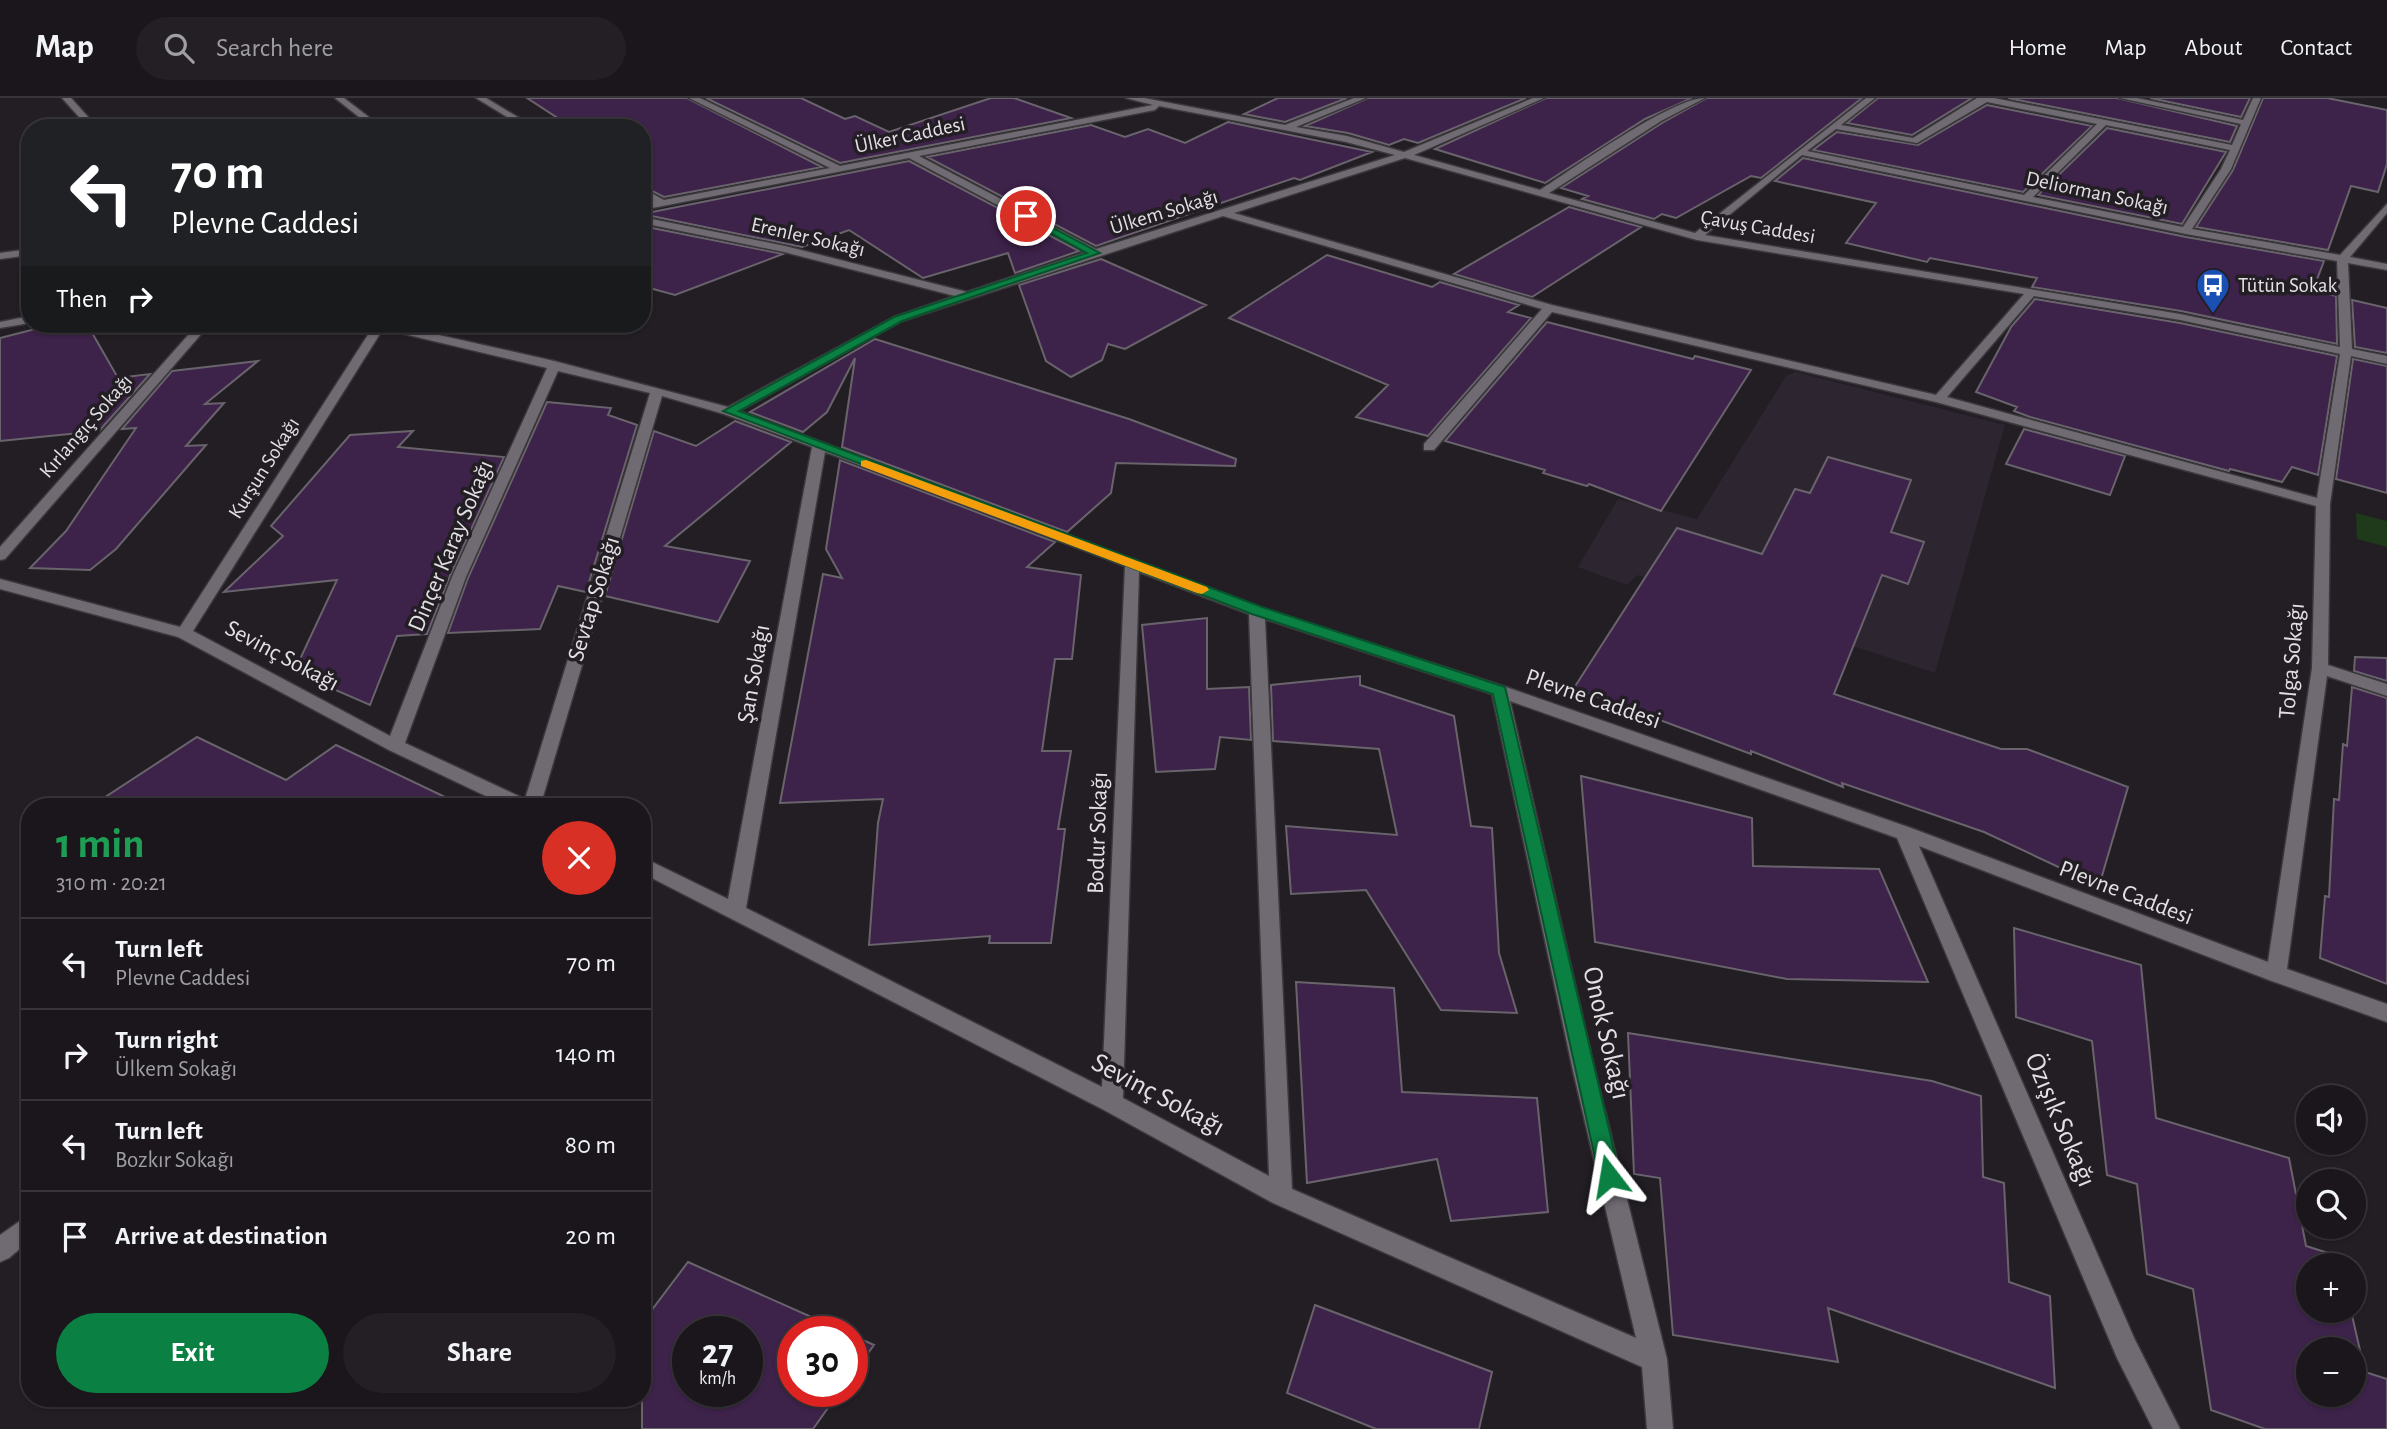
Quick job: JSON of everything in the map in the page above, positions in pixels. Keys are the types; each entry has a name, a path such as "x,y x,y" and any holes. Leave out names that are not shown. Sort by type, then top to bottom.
{"street":[{"path":"66,98 86,119"},
{"path":"339,98 367,119"},
{"path":"480,98 516,119"},
{"path":"693,98 840,169"},
{"name":"Çavuş Caddesi","path":"1130,98 1348,139 1697,237 2180,317 2387,360"},
{"name":"Ülker Caddesi","path":"651,206 1168,104 1185,98"},
{"path":"1287,127 1362,98"},
{"name":"Ülkem Sokağı","path":"729,411 887,325 964,295 1403,156 1540,98"},
{"path":"1540,194 1658,119 1701,98"},
{"path":"1697,237 1800,152 1871,98"},
{"path":"1834,126 1914,141 1983,98 2235,148"},
{"path":"2124,98 2247,123"},
{"path":"2186,231 2226,169 2257,98"},
{"path":"2026,198 2105,121"},
{"name":"Deliorman Sokağı","path":"1800,152 2186,231 2387,267"},
{"path":"911,155 1095,253"},
{"path":"651,196 664,204"},
{"path":"2342,260 2387,208"},
{"path":"1224,213 1549,308 1939,399 2249,486 2323,504"},
{"name":"Erenler Sokağı","path":"651,222 785,249 964,295"},
{"path":"0,256 21,253"},
{"name":"Tolga Sokağı","path":"2276,974 2320,668 2323,504 2346,351 2342,260"},
{"path":"1939,399 2030,294"},
{"path":"1429,447 1549,308"},
{"path":"0,325 21,321"},
{"name":"Kırlangıç Sokağı","path":"0,556 196,333"},
{"name":"Kurşun Sokağı","path":"184,633 372,333"},
{"name":"Plevne Caddesi","path":"417,333 554,365 729,411 1257,611 1500,691 1904,833 2276,974 2387,1013"},
{"name":"Dinçer Karay Sokağı","path":"395,746 459,578 554,365"},
{"name":"Sevtap Sokağı","path":"532,798 657,391"},
{"name":"Şan Sokağı","path":"736,911 819,446"},
{"name":"Bodur Sokağı","path":"1112,1103 1132,565"},
{"name":"Sevinç Sokağı","path":"0,584 184,633 395,746 509,798"},
{"path":"1257,611 1281,1195"},
{"path":"2320,668 2387,690"},
{"name":"Onok Sokağı","path":"1500,691 1584,1072 1654,1359 1660,1429"},
{"name":"Özışık Sokağı","path":"1904,833 2126,1349 2167,1429"},
{"name":"Sevinç Sokağı","path":"651,868 1112,1103 1281,1195 1654,1359"},
{"path":"0,1250 21,1232"}],"shaded area":[{"path":"1796,372 2005,425 1935,673 1637,575 1627,585 1578,567 1618,499 1697,519 1786,376"}],"green space":[{"path":"2356,513 2387,521 2387,547 2357,539"}],"building":[{"path":"527,98 687,98 822,167 664,197 651,190 651,119 559,119"},
{"path":"706,98 801,98 845,119 855,116 889,132 991,98 1014,98 1071,118 840,163"},
{"path":"1278,98 1347,98 1285,122 1244,114"},
{"path":"1368,98 1526,98 1418,143 1404,139 1389,145 1348,133 1305,126"},
{"path":"1546,98 1692,98 1645,119 1545,183 1435,149"},
{"path":"1707,98 1862,98 1761,178 1751,176 1676,218 1662,214 1654,219 1582,199 1588,196 1561,188 1662,123"},
{"path":"1878,98 1972,98 1912,135 1847,123"},
{"path":"2008,98 2117,98 2237,126 2230,142"},
{"path":"2150,98 2250,98 2241,117"},
{"path":"2263,98 2327,98 2387,110 2387,164 2378,192 2351,186 2328,250 2196,227 2233,170"},
{"path":"1987,105 2092,126 2023,192 1813,150 1837,132 1918,145"},
{"path":"1228,122 1372,152 1300,180 1294,178 1096,246 927,157 1091,125 1125,137 1148,129 1185,143"},
{"path":"2107,128 2226,152 2182,224 2038,195"},
{"path":"1803,158 2186,237 2324,261 2313,290 2336,296 2337,344 2181,311 2032,287 2037,278 1930,258 1927,262 1846,243 1876,203 1775,181"},
{"path":"909,161 1079,251 1015,273 1008,253 923,278 849,230 802,247 651,216 651,212"},
{"path":"1569,207 1641,227 1532,297 1454,274"},
{"path":"651,228 783,254 675,295 651,288"},
{"path":"1327,255 1432,287 1440,282 1519,305 1508,312 1531,318 1428,436 1356,417 1388,385 1229,318"},
{"path":"1101,259 1206,305 1125,349 1108,344 1102,360 1071,377 1046,361 1019,285"},
{"path":"2035,299 2180,323 2337,356 2318,475 2292,467 2282,482 2230,469 2229,471 2030,417 2014,411 2017,407 1976,392 2011,327"},
{"path":"2352,300 2387,308 2387,353 2355,347"},
{"path":"1547,322 1693,359 1695,356 1751,370 1661,511 1589,484 1587,486 1543,473 1545,470 1445,441"},
{"path":"21,333 92,333 118,378 150,374 99,431 0,441 0,338"},
{"path":"875,339 1129,419 1236,459 1235,466 1116,463 1111,493 1067,532 842,447 855,358 827,412 803,432 750,412"},
{"path":"2353,359 2387,366 2387,493 2336,479"},
{"path":"258,361 205,404 224,403 186,446 206,445 116,549 90,570 30,568 66,531 136,428 122,429 172,371"},
{"path":"547,402 611,408 608,415 637,425 586,592 558,586 540,629 448,633 468,578"},
{"path":"735,421 791,442 665,546 750,561 718,622 605,596 654,431 696,446"},
{"path":"2024,429 2125,456 2110,495 2006,464"},
{"path":"413,431 398,447 504,457 427,634 397,636 370,705 294,672 337,580 224,592 283,536 271,526 350,435"},
{"path":"1828,457 1911,480 1891,532 1924,542 1908,584 1882,575 1834,694 2001,749 2027,749 2128,787 2099,886 1984,832 1842,783 1843,787 1574,688 1677,528 1762,554 1795,489 1810,493"},
{"path":"840,460 1055,542 1027,567 1081,575 1072,659 1055,659 1042,751 1071,751 1058,829 1065,829 1051,943 989,943 990,936 869,945 878,823 883,799 780,803 823,574 842,578 826,549"},
{"path":"1207,618 1207,689 1249,687 1251,740 1220,737 1215,769 1156,772 1142,625"},
{"path":"2355,657 2387,658 2387,681 2354,671"},
{"path":"1360,676 1360,685 1454,716 1471,826 1492,828 1499,953 1517,1013 1441,1010 1366,890 1291,894 1286,826 1397,835 1379,749 1273,741 1271,685"},
{"path":"2352,687 2387,698 2387,984 2320,958 2325,896 2329,897 2334,799 2339,800 2343,744 2347,746"},
{"path":"197,737 286,780 336,745 447,798 104,798"},
{"path":"1581,776 1752,818 1753,866 1879,869 1928,982 1787,979 1595,942"},
{"path":"2014,928 2141,965 2156,1118 2289,1158 2296,1194 2296,1239 2305,1239 2306,1246 2328,1253 2296,1253 2296,1323 2354,1323 2357,1337 2296,1337 2296,1407 2366,1407 2366,1372 2387,1379 2387,1429 2265,1429 2211,1410 2193,1289 2147,1274 2137,1184 2107,1175 2092,1041 2016,1017"},
{"path":"1296,982 1394,988 1402,1092 1537,1098 1548,1212 1451,1221 1437,1159 1307,1183"},
{"path":"1628,1033 1932,1081 1981,1096 1983,1177 2004,1183 2009,1282 2050,1296 2055,1388 1828,1308 1838,1362 1673,1335 1660,1178 1634,1174"},
{"path":"688,1262 809,1316 777,1316 777,1407 829,1407 813,1429 642,1429 642,1407 651,1407 651,1311"},
{"path":"1315,1305 1492,1372 1479,1429 1376,1429 1287,1393"},
{"path":"868,1342 874,1345 868,1353"}],"slow traffic":[{"path":"866,464 1202,590"}],"place":[{"name":"Tütün Sokak","path":"2213,315"}],"route":[{"path":"1026,216 1095,253 898,319 729,411 1257,611 1500,691 1609,1176"}]}
